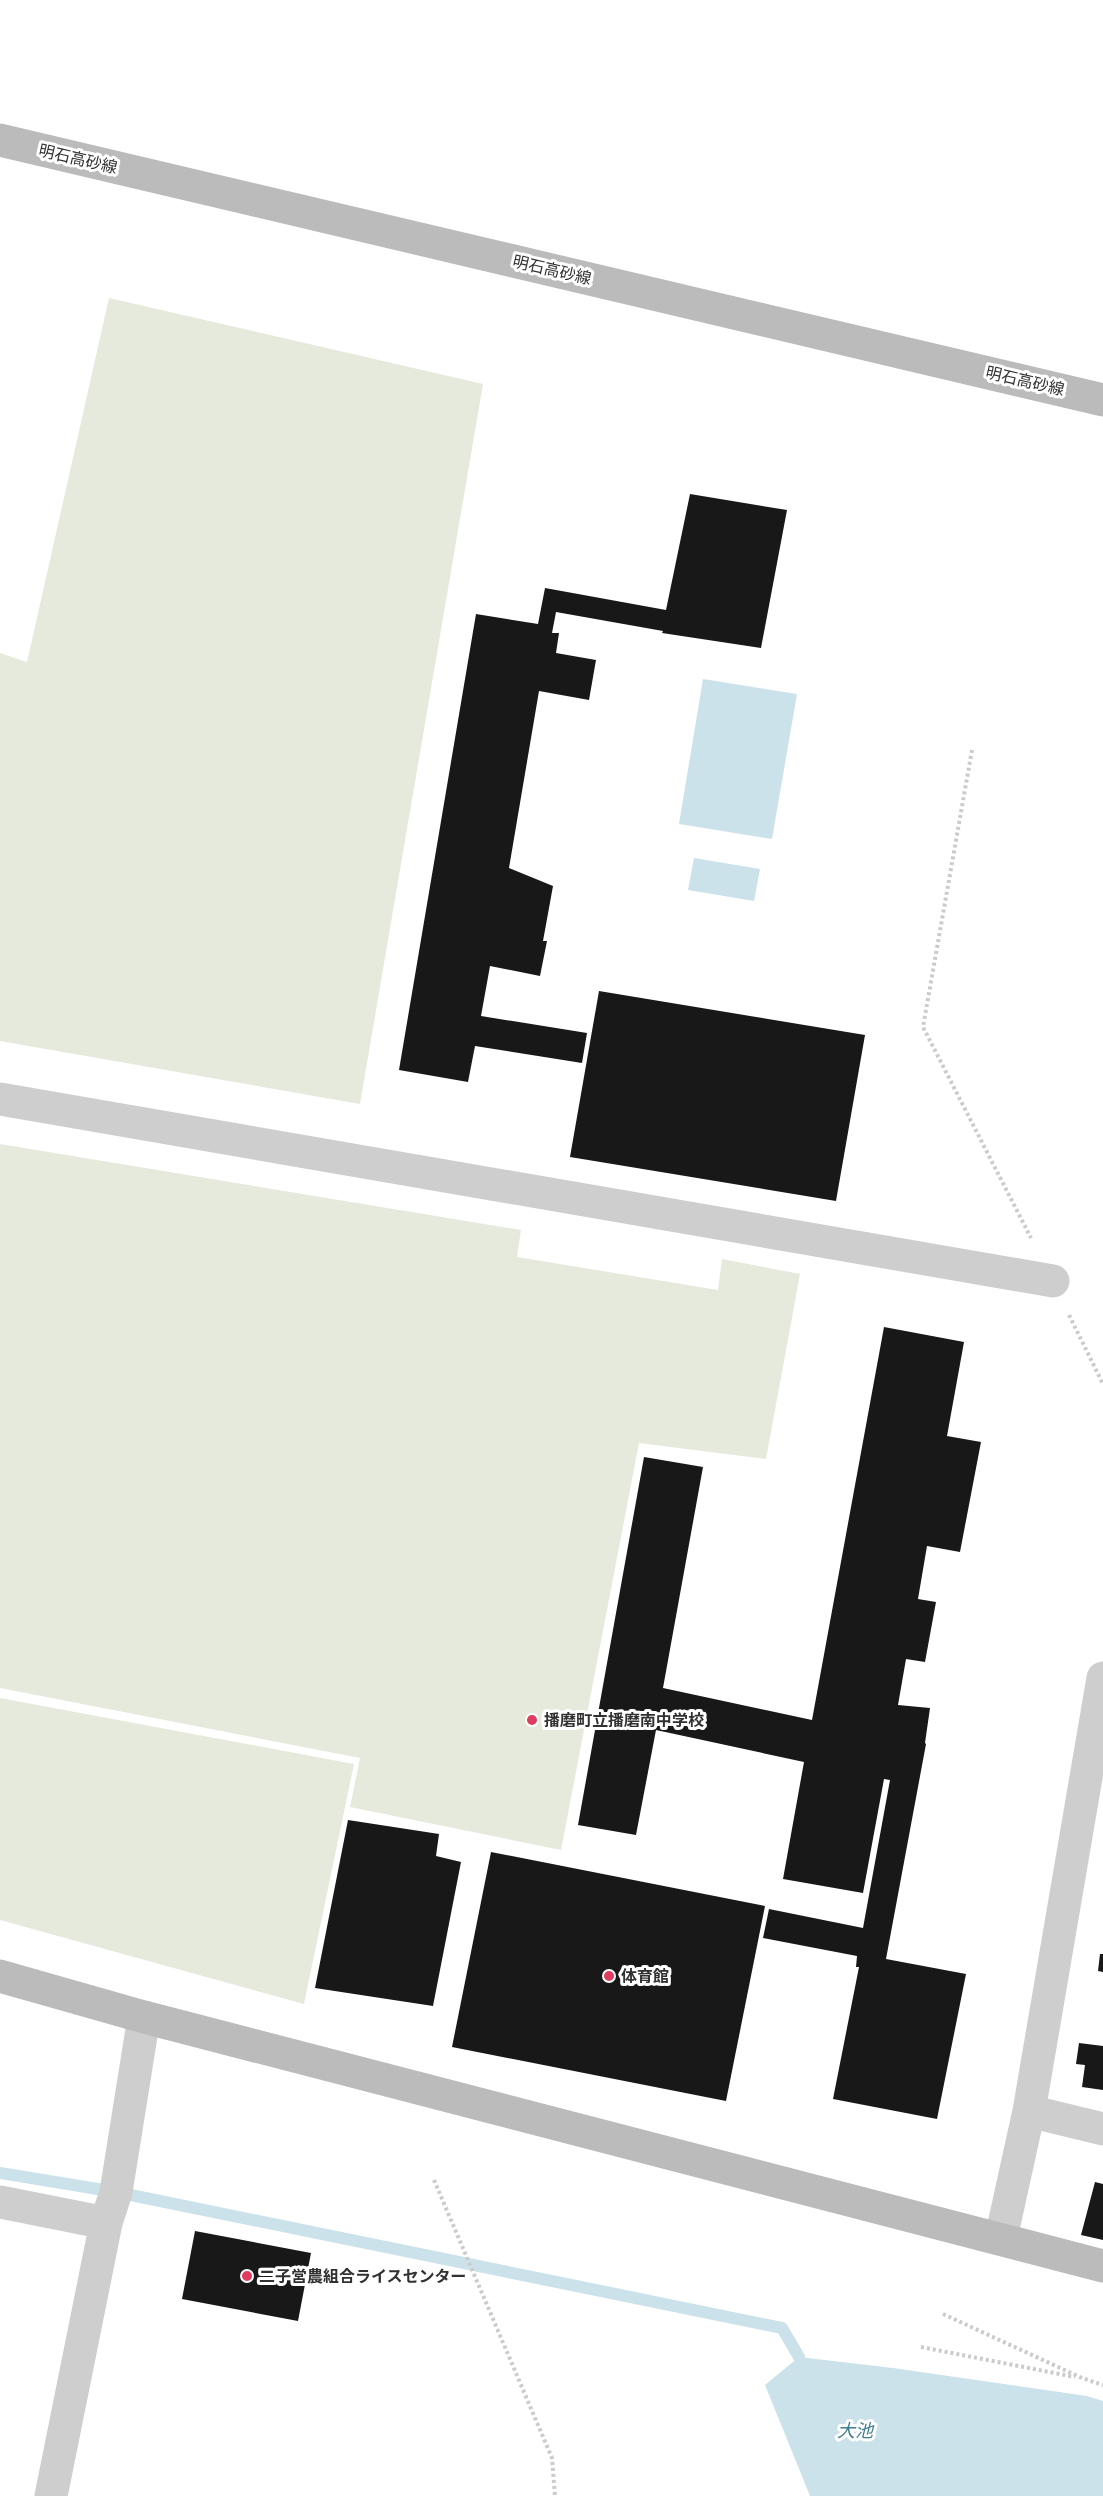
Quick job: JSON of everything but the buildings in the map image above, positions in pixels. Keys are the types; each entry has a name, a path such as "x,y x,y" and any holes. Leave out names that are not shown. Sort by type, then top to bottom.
{"street":[{"name":"明石高砂線","path":"0,140 1103,400"},
{"path":"0,1099 1053,1281"},
{"path":"1001,2238 1029,2111 1103,1678"},
{"path":"0,1976 144,2017 1103,2266"},
{"path":"51,2496 106,2223 116,2192 144,2017"},
{"path":"1029,2111 1103,2129"},
{"path":"0,2202 106,2223"}],"path":[{"path":"972,750 923,1027 1103,1384"},
{"path":"434,2180 552,2458 555,2496"},
{"path":"943,2314 1082,2378 1103,2385"},
{"path":"921,2347 1082,2378"}],"shaded area":[{"path":"109,298 483,384 360,1104 0,1041 0,653 27,662"},
{"path":"0,1144 521,1230 517,1257 718,1290 722,1259 800,1274 766,1459 639,1443 561,1850 350,1807 360,1758 0,1688"},
{"path":"0,1698 354,1764 304,2004 0,1920"}],"water":[{"path":"703,679 797,694 772,839 679,824"},
{"path":"694,858 760,869 754,901 688,890"},
{"name":"大池","path":"799,2357 1087,2396 1103,2401 1103,2496 810,2496 765,2385"}],"waterway":[{"path":"0,2173 116,2192 782,2328 799,2357"}],"place":[{"name":"播磨町立播磨南中学校","path":"532,1720"},
{"name":"体育館","path":"609,1976"},
{"name":"二子営農組合ライスセンター","path":"247,2276"}]}
